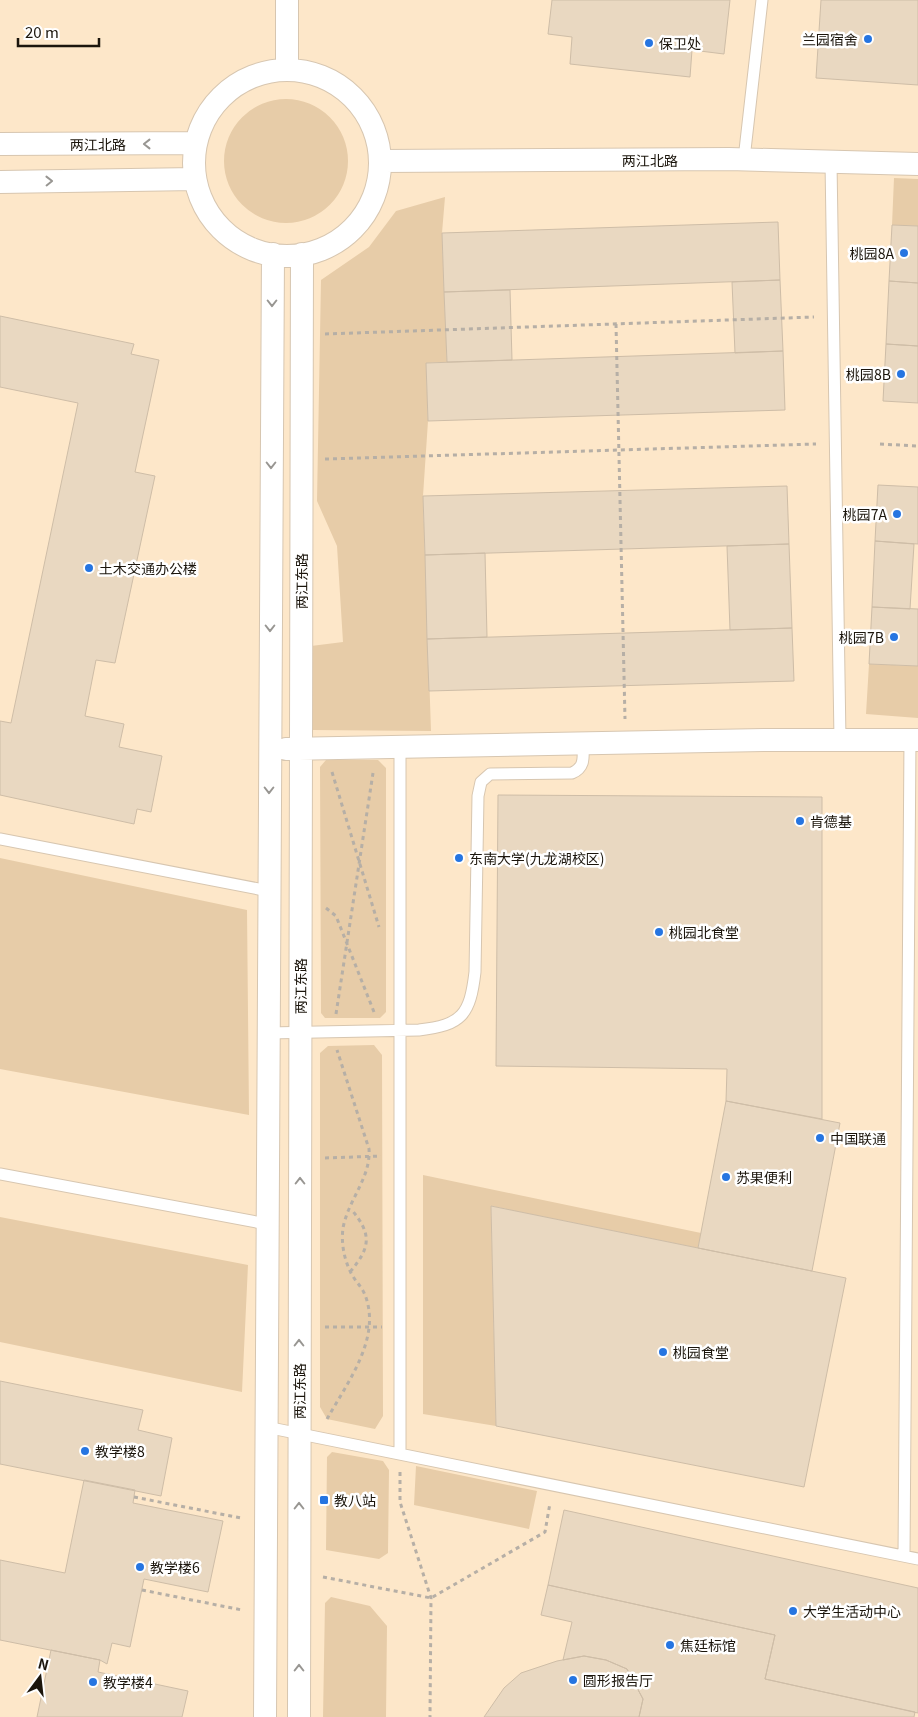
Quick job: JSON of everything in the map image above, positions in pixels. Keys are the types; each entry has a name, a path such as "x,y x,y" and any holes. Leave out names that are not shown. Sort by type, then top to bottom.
{"street":[{"path":"287,0 287,70"},
{"path":"271,70 287,70 303,70 333,81 358,101 376,129 382,161 378,190 364,217 344,238 317,252 288,257 258,252 231,238 210,217 197,190 193,161 199,129 215,101 240,81 271,70"},
{"name":"两江北路","path":"0,144 196,143"},
{"name":"两江北路","path":"382,161 744,159 918,164"},
{"path":"0,182 195,179"},
{"path":"265,1717 273,254"},
{"name":"两江东路","path":"299,1717 299,1572 308,1436 299,1327 302,254"},
{"path":"270,749 626,742 914,740"}],"lane":[{"path":"744,159 762,0"},
{"path":"831,162 840,740"},
{"path":"904,1556 914,740"},
{"path":"268,1033 400,1031 444,1028 461,1018 472,996 475,972 478,796 481,782 490,774 572,773 578,770 584,763 583,743"},
{"path":"400,747 400,1454"},
{"path":"0,839 269,891"},
{"path":"0,1174 267,1224"},
{"path":"266,1427 918,1558"}],"path":[{"path":"302,334 782,317 834,317"},
{"path":"616,324 626,742"},
{"path":"302,460 836,443"},
{"path":"880,444 918,446"},
{"path":"308,1436 358,1363 371,1327 365,1295 350,1272 342,1250 344,1228 350,1208 370,1164 370,1156 338,1055 335,1032 337,1006 360,861 375,747"},
{"path":"324,748 381,935"},
{"path":"301,896 322,905 336,916 382,1031"},
{"path":"300,1159 400,1156"},
{"path":"350,1208 362,1222 368,1242 362,1257 350,1272"},
{"path":"299,1327 400,1327"},
{"path":"400,1454 400,1502 431,1598 430,1717"},
{"path":"299,1572 431,1598 545,1532 552,1485"},
{"path":"134,1496 266,1523"},
{"path":"142,1590 265,1614"}],"shaded area":[{"name":"东南大学(九龙湖校区)","path":"0,0 918,0 918,1717 0,1717"},
{"path":"286,99 310,104 321,109 330,117 338,126 343,137 348,161 343,185 338,196 330,205 321,213 310,218 286,223 262,218 251,213 242,205 234,196 229,185 224,161 229,137 234,126 242,117 251,109 262,104"},
{"path":"894,178 918,179 918,226 892,225"},
{"path":"445,197 442,233 447,362 426,363 428,421 423,496 431,731 313,730 311,646 343,642 337,546 317,501 321,280 369,247 396,211"},
{"path":"869,664 918,666 918,718 866,714"},
{"path":"326,760 378,760 386,768 386,1012 380,1018 325,1018 321,1013 320,767"},
{"path":"0,858 247,910 249,1115 0,1069"},
{"path":"374,1045 382,1055 383,1416 375,1429 327,1419 320,1407 320,1053 328,1046"},
{"path":"423,1175 701,1233 698,1248 491,1206 496,1426 423,1414"},
{"path":"0,1217 248,1265 242,1392 0,1342"},
{"path":"332,1452 383,1461 389,1470 388,1553 379,1559 326,1550 327,1457"},
{"path":"416,1466 537,1491 529,1529 414,1505"},
{"path":"331,1597 370,1606 387,1626 386,1717 323,1717 325,1603"}],"building":[{"name":"保卫处","path":"552,0 730,0 724,54 692,50 690,77 570,64 572,37 548,34"},
{"name":"兰园宿舍","path":"821,0 918,0 918,85 816,78"},
{"path":"778,222 780,280 444,292 442,233"},
{"name":"桃园8A","path":"892,225 918,226 918,283 889,281"},
{"path":"780,280 783,351 735,353 732,282"},
{"path":"889,281 918,283 918,346 886,344"},
{"path":"510,290 512,360 447,362 444,292"},
{"name":"土木交通办公楼","path":"0,316 134,344 131,354 159,360 135,472 155,476 115,663 96,660 85,716 124,724 119,747 162,756 151,812 137,809 134,824 0,795 0,721 11,723 78,403 0,387"},
{"name":"桃园8B","path":"886,344 918,346 918,403 883,401"},
{"path":"783,351 785,410 428,421 426,363"},
{"name":"桃园7A","path":"878,485 918,487 918,544 875,541"},
{"path":"787,486 789,544 425,555 423,496"},
{"path":"875,541 914,544 910,609 872,607"},
{"path":"789,544 792,628 730,630 727,546"},
{"path":"485,553 487,637 427,639 425,555"},
{"name":"桃园7B","path":"872,607 918,609 918,666 869,664"},
{"path":"792,628 794,681 429,691 427,639"},
{"name":"桃园北食堂","path":"498,795 822,797 822,1119 726,1101 727,1069 496,1066"},
{"path":"726,1101 840,1123 812,1271 698,1248"},
{"name":"桃园食堂","path":"491,1206 846,1278 804,1487 496,1426"},
{"name":"教学楼8","path":"0,1381 143,1410 138,1430 172,1438 161,1496 0,1464"},
{"name":"教学楼6","path":"84,1480 135,1490 133,1503 223,1521 208,1592 144,1579 130,1647 112,1643 107,1664 100,1660 0,1640 0,1560 65,1573"},
{"name":"大学生活动中心","path":"564,1510 918,1588 918,1713 765,1679 775,1635 548,1585"},
{"name":"焦廷标馆","path":"548,1585 775,1635 765,1679 915,1712 914,1717 639,1717 643,1699 627,1669 606,1660 584,1656 563,1660 572,1622 541,1615"},
{"name":"教学楼4","path":"51,1650 100,1660 98,1672 188,1691 182,1717 37,1717"},
{"name":"圆形报告厅","path":"584,1656 606,1660 627,1669 643,1699 639,1717 484,1717 504,1688 521,1673 557,1661"}],"place":[{"name":"兰园宿舍","path":"868,39"},
{"name":"保卫处","path":"649,43"},
{"name":"桃园8A","path":"904,253"},
{"name":"桃园8B","path":"901,374"},
{"name":"桃园7A","path":"897,514"},
{"name":"土木交通办公楼","path":"89,568"},
{"name":"桃园7B","path":"894,637"},
{"name":"肯德基","path":"800,821"},
{"name":"东南大学(九龙湖校区)","path":"459,858"},
{"name":"桃园北食堂","path":"659,932"},
{"name":"中国联通","path":"820,1138"},
{"name":"苏果便利","path":"726,1177"},
{"name":"桃园食堂","path":"663,1352"},
{"name":"教学楼8","path":"85,1451"},
{"name":"教八站","path":"324,1500"},
{"name":"教学楼6","path":"140,1567"},
{"name":"大学生活动中心","path":"793,1611"},
{"name":"焦廷标馆","path":"670,1645"},
{"name":"圆形报告厅","path":"573,1680"},
{"name":"教学楼4","path":"93,1682"}]}
